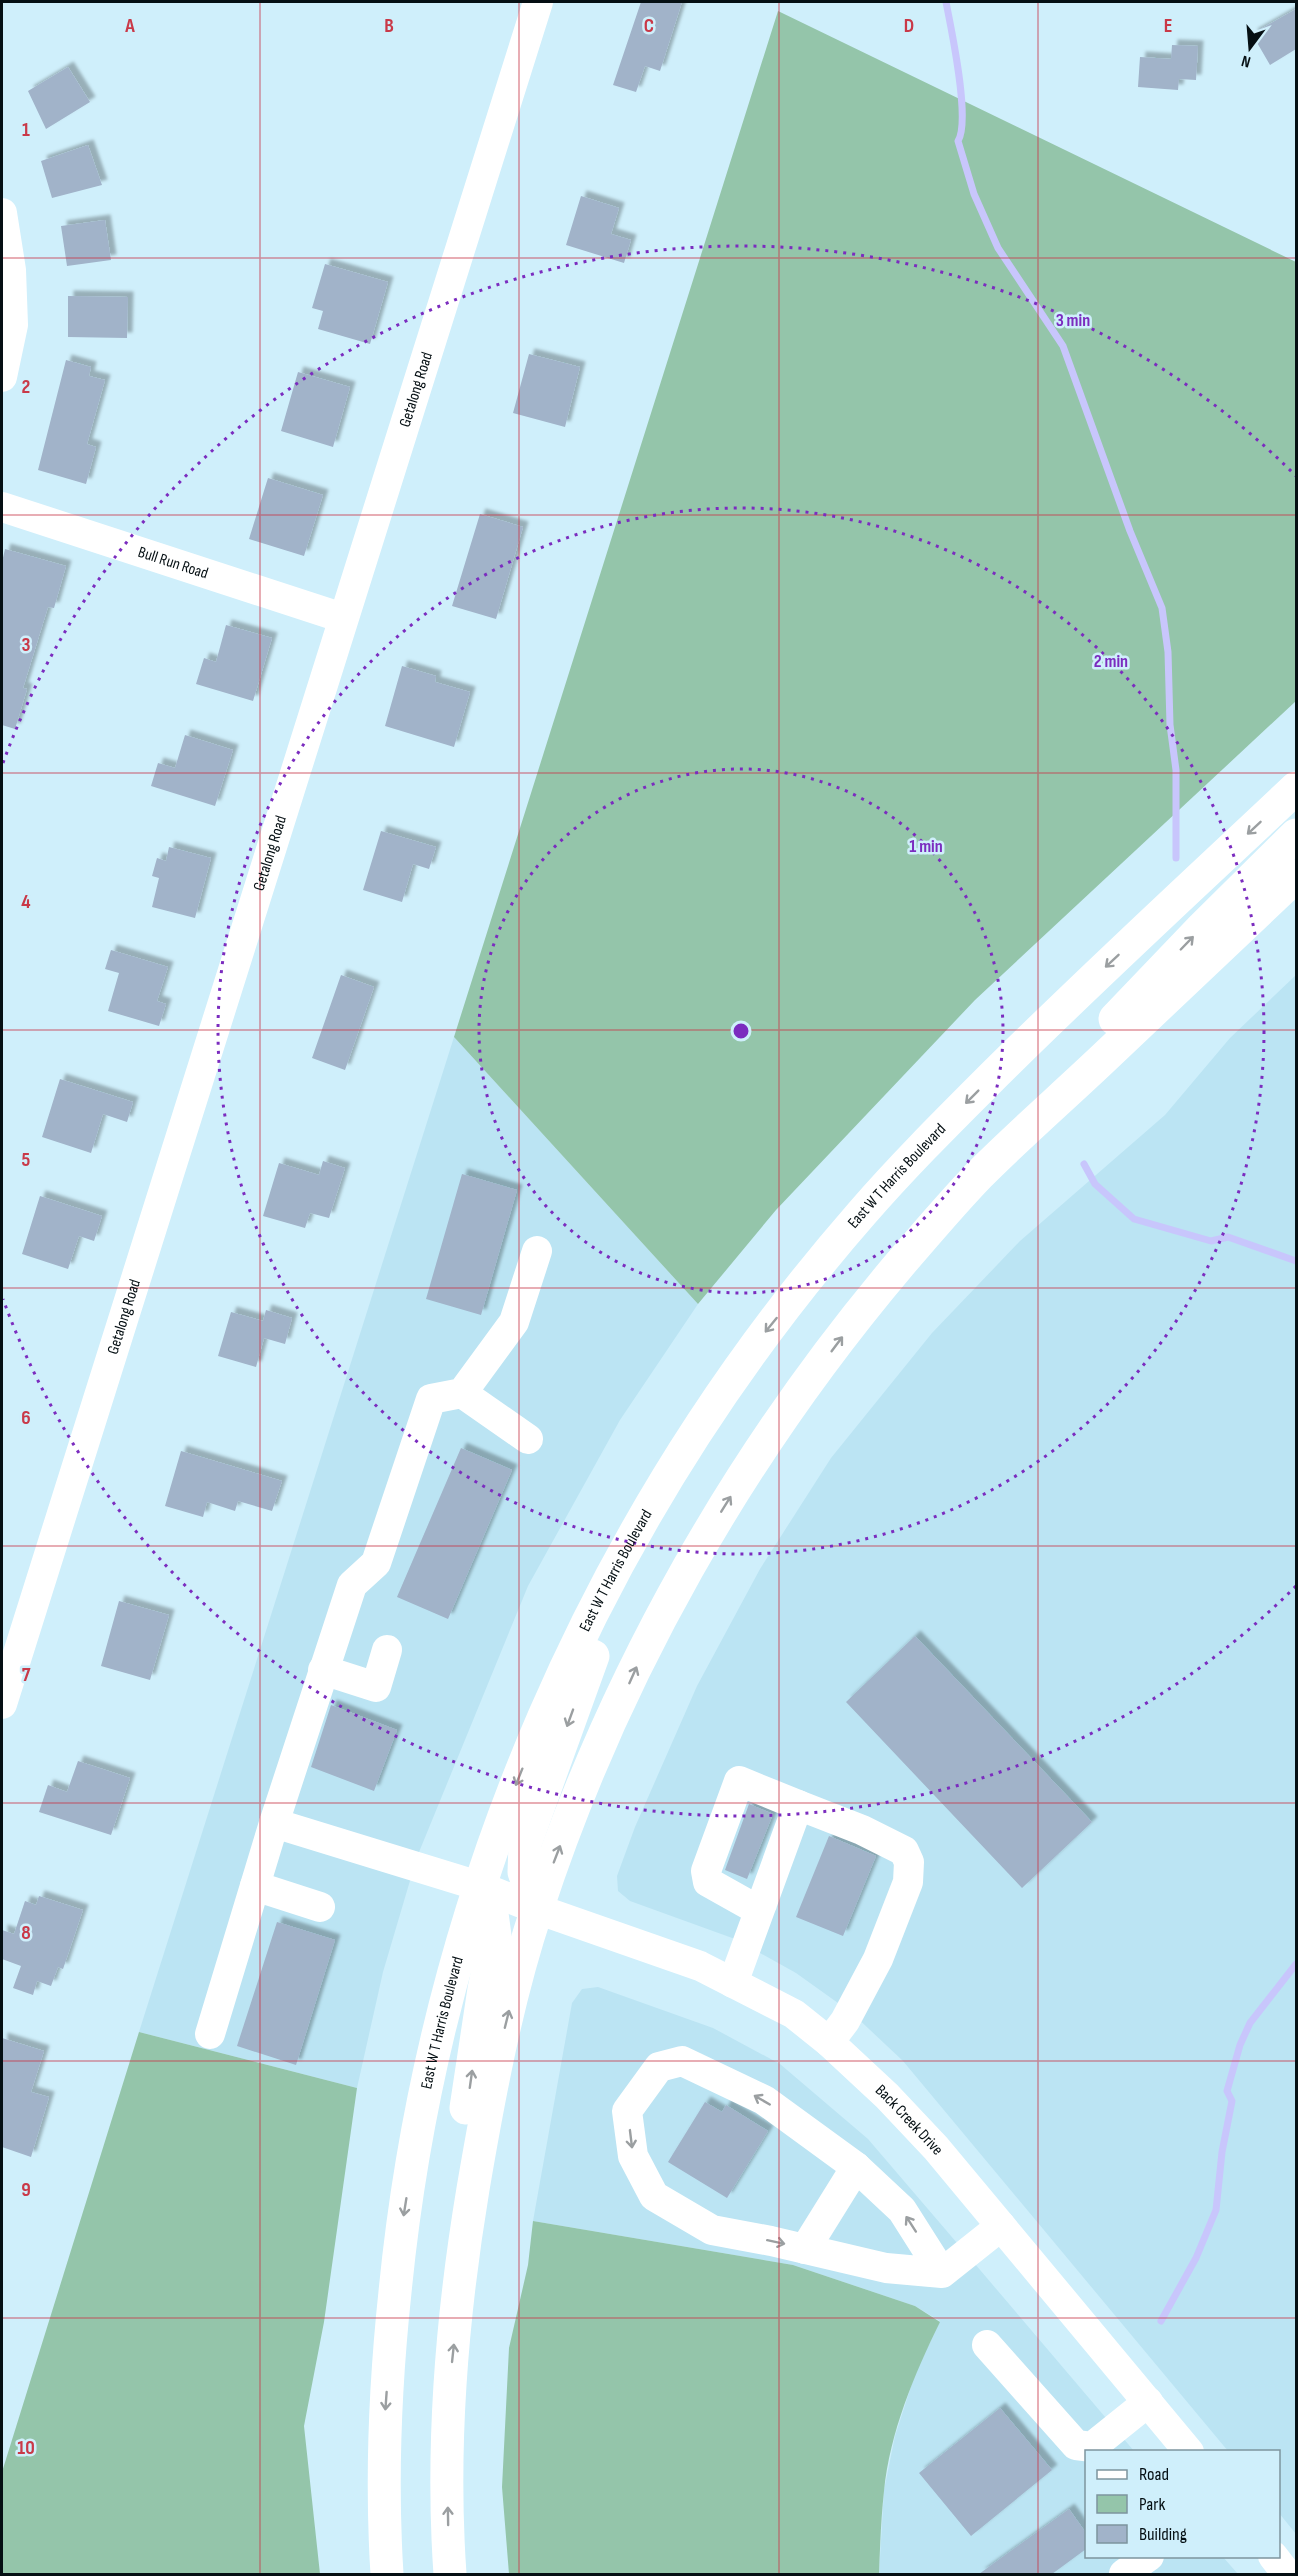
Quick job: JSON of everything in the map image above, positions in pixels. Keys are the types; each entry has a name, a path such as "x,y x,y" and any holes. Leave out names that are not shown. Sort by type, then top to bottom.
{"main road":[{"name":"East W T Harris Boulevard","path":"387,2574 384,2535 384,2429 399,2246 414,2149 434,2047 479,1886 505,1810 570,1656 622,1554 673,1470 764,1334 860,1215 901,1169 1041,1028 1296,788"},
{"path":"1057,1101 1088,1047 1203,927 1296,835"},
{"path":"450,2574 448,2470 452,2366 459,2283 496,2066 537,1909 592,1763 640,1658 671,1597 736,1488 815,1374 899,1265 977,1177 1296,876"},
{"path":"537,1909 524,1872 525,1844 582,1683 673,1470"},
{"path":"459,2283 458,2167 484,1989 495,1936 491,1906 479,1886"}],"street":[{"name":"Getalong Road","path":"2,1704 538,2"},
{"path":"2,213 13,325 2,377"},
{"name":"Bull Run Road","path":"2,507 344,618"},
{"path":"210,2034 274,1823 352,1585 376,1563 432,1399 462,1393 514,1322 537,1251"},
{"path":"462,1393 528,1439"},
{"path":"323,1670 376,1687 387,1650"},
{"path":"762,1904 748,1905 708,1882 706,1871 739,1781 862,1830 904,1851 909,1862 908,1882 878,1959 845,2021 829,2042"},
{"path":"733,1983 798,1805"},
{"name":"Back Creek Drive","path":"274,1823 479,1886 537,1909 700,1966 794,2014 829,2042 887,2096 936,2148 1189,2450"},
{"path":"255,1886 320,1907"},
{"path":"942,2273 902,2210 856,2167 764,2100 682,2061 659,2067 627,2111 633,2156 654,2196 712,2230 886,2268 942,2273 1001,2226"},
{"path":"805,2249 856,2167"},
{"path":"987,2345 1076,2445 1092,2447 1148,2402"},
{"path":"1124,2574 1146,2558"},
{"path":"1275,2558 1287,2574"}],"shaded area":[{"path":"1296,975 1296,2534 1280,2514 1280,2450 1227,2450 903,2061 852,2013 796,1973 735,1939 630,1901 618,1891 617,1876 635,1827 697,1686 760,1569 831,1458 932,1333 1020,1241 1165,1115 1230,1038"},
{"path":"454,1037 698,1304 620,1420 528,1586 417,1857 383,1972 357,2088 139,2032"},
{"path":"598,1987 713,2028 780,2064 868,2139 1133,2450 1085,2450 1085,2558 1224,2558 1238,2574 879,2574 884,2490 895,2436 915,2374 940,2321 915,2306 793,2265 533,2221 572,2003 582,1989"}],"green space":[{"path":"778,11 1296,262 1296,701 975,1000 776,1210 698,1304 454,1037"},
{"path":"139,2032 357,2088 324,2322 304,2426 320,2574 2,2574 2,2472"},
{"path":"533,2221 793,2265 915,2306 940,2322 912,2383 892,2447 884,2491 879,2574 509,2574 502,2487 509,2348 528,2265"}],"building":[{"path":"641,2 682,2 660,71 645,66 636,92 613,85"},
{"path":"1296,9 1296,49 1270,65 1252,34"},
{"path":"1172,45 1198,46 1196,80 1179,79 1178,90 1138,87 1140,57 1171,59"},
{"path":"68,67 90,102 46,129 28,91"},
{"path":"88,145 102,185 52,198 41,161"},
{"path":"581,196 619,208 611,234 631,240 624,263 566,245"},
{"path":"105,220 111,260 67,266 61,226"},
{"path":"325,264 388,282 370,344 318,329 323,311 312,308"},
{"path":"68,296 128,297 127,338 68,337"},
{"path":"529,354 580,367 565,427 513,413"},
{"path":"66,360 91,367 89,376 105,380 87,444 96,447 86,484 38,470"},
{"path":"298,372 350,387 333,447 281,431"},
{"path":"268,478 323,495 304,556 249,539"},
{"path":"480,514 523,527 496,619 452,606"},
{"path":"5,549 66,566 54,608 48,607 23,688 27,689 15,729 2,725 2,562"},
{"path":"226,625 272,638 253,701 196,684 204,658 216,662"},
{"path":"402,666 436,676 435,682 470,692 454,747 385,726"},
{"path":"185,735 233,750 215,806 151,786 158,763 175,768"},
{"path":"381,831 436,847 429,869 413,864 402,902 363,890"},
{"path":"169,847 211,858 195,918 152,907 159,878 152,876 157,858 166,861"},
{"path":"111,950 168,967 157,1001 166,1004 159,1026 108,1011 119,973 105,969"},
{"path":"341,975 374,987 345,1070 312,1058"},
{"path":"60,1079 133,1102 127,1122 103,1114 91,1153 42,1137"},
{"path":"323,1161 345,1168 329,1218 310,1213 305,1228 263,1216 279,1163 319,1175"},
{"path":"462,1174 517,1190 481,1315 426,1299"},
{"path":"40,1196 102,1216 94,1241 79,1236 68,1269 22,1254"},
{"path":"266,1310 292,1318 285,1344 264,1338 256,1367 218,1356 231,1312 263,1321"},
{"path":"461,1448 512,1470 448,1619 397,1597"},
{"path":"181,1451 282,1481 272,1511 238,1501 235,1511 207,1502 203,1517 165,1506"},
{"path":"119,1601 169,1615 150,1680 101,1666"},
{"path":"915,1636 1092,1822 1022,1888 846,1702"},
{"path":"331,1705 397,1730 374,1791 311,1767"},
{"path":"78,1761 130,1778 111,1835 39,1812 48,1785 67,1792"},
{"path":"749,1804 773,1814 747,1879 725,1870"},
{"path":"829,1836 876,1856 843,1936 796,1917"},
{"path":"39,1896 83,1910 63,1969 58,1967 51,1986 37,1981 33,1995 13,1988 21,1966 2,1959 2,1930 14,1934 25,1901 36,1905"},
{"path":"277,1922 335,1940 296,2065 237,2046"},
{"path":"2,2038 44,2051 31,2092 49,2097 31,2157 2,2147"},
{"path":"705,2102 722,2112 726,2105 768,2131 727,2198 668,2162"},
{"path":"1000,2408 1052,2470 971,2536 919,2473"},
{"path":"1069,2509 1085,2532 1085,2550 1052,2574 979,2574"}],"waterway":[{"path":"946,2 961,95 961,130 958,141 974,194 998,248 1063,346 1130,531 1162,608 1168,652 1170,725 1176,770 1176,858"},
{"path":"1084,1164 1095,1184 1134,1219 1211,1241 1228,1237 1296,1261"},
{"path":"1161,2321 1196,2258 1216,2210 1222,2152 1232,2101 1227,2091 1240,2045 1250,2023 1296,1964"}]}
